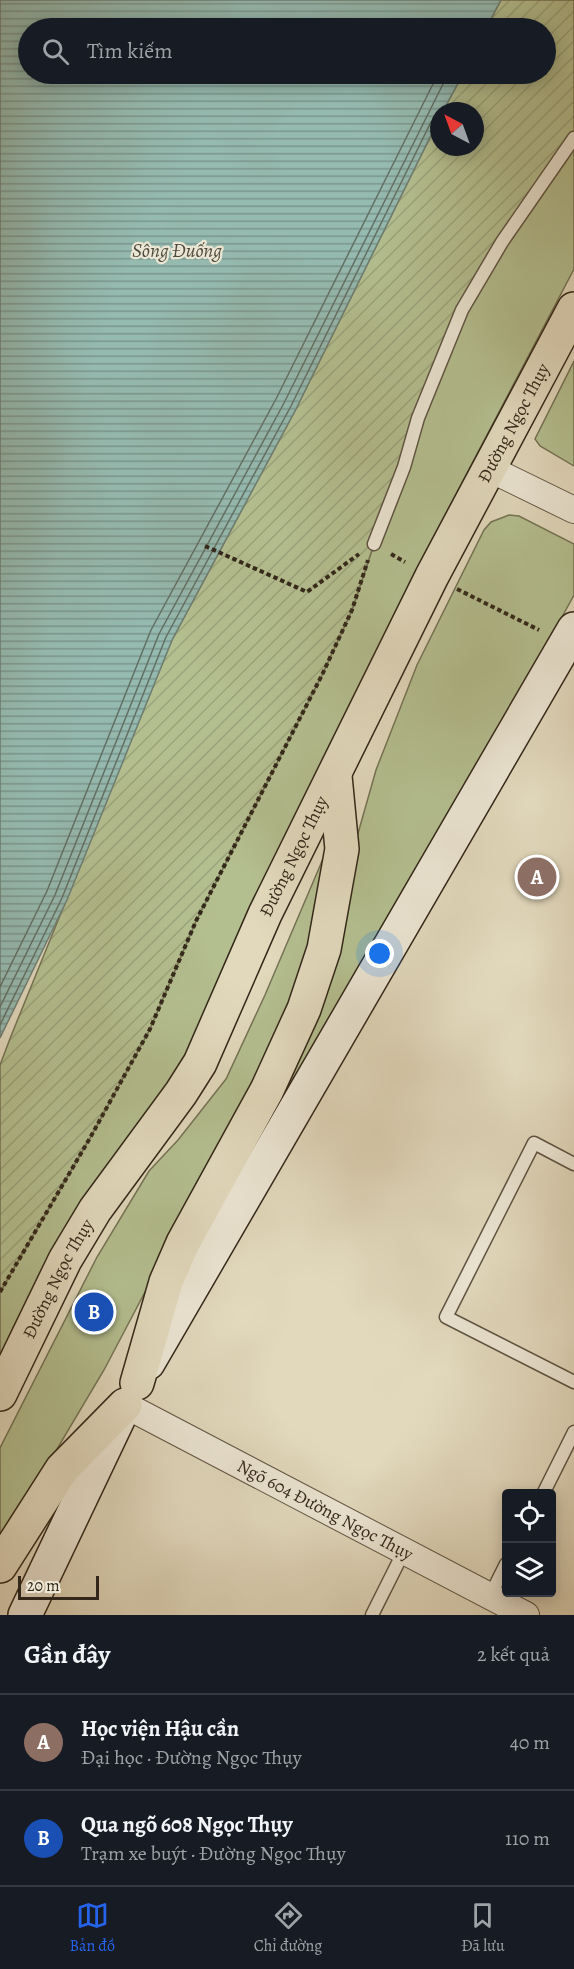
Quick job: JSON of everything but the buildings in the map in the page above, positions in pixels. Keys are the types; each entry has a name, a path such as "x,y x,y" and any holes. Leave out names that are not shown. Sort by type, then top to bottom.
{"main road":[{"name":"Đường Ngọc Thụy","path":"0,1394 65,1260 95,1210 181,1093 200,1063 266,914 432,576 574,309"},
{"path":"0,1566 62,1469 131,1394 166,1282 183,1243 267,1090 304,1009 324,949 342,849 335,776"}],"street":[{"path":"490,469 574,510"},
{"path":"25,1615 131,1394 570,636"},
{"name":"Ngõ 604 Đường Ngọc Thụy","path":"131,1394 404,1551 526,1615"}],"lane":[{"path":"374,544 404,467 418,418 462,310 502,242 574,138"},
{"path":"574,1164 534,1143 446,1317 574,1382"},
{"path":"546,1489 574,1432"},
{"path":"372,1615 404,1551"},
{"path":"490,1596 502,1573"}],"path":[{"path":"205,546 307,592 374,544"},
{"path":"374,544 413,567"},
{"path":"0,1292 90,1138 150,1029 196,921 347,621 374,544"},
{"path":"451,586 570,636"}],"green space":[{"path":"501,0 574,0 574,138 462,310 374,544 352,610 322,675 196,921 150,1029 90,1138 0,1292 0,1065 172,640 296,409 430,137 430,156 484,156 484,102 448,102 458,84 556,84 556,18 491,18"},
{"path":"574,138 574,269 423,557 256,897 208,1022 0,1373 0,1292 90,1138 150,1029 196,921 322,675 352,610 374,544 462,310"},
{"path":"574,361 574,466 540,446 535,439"},
{"path":"509,515 519,516 574,544 574,595 389,933 295,1091 199,1232 351,858 376,770 417,665 484,530 491,522"},
{"path":"328,847 295,1007 104,1370 0,1545 0,1448 97,1257 149,1171 178,1140 226,1079 265,995"}],"water":[{"name":"Sông Đuống","path":"0,0 501,0 491,18 18,18 18,84 458,84 448,102 430,102 430,137 296,409 172,640 67,900 0,1038"}],"place":[{"name":"Học viện Hậu cần","path":"537,877"},
{"name":"Qua ngõ 608 Ngọc Thụy","path":"94,1312"}]}
